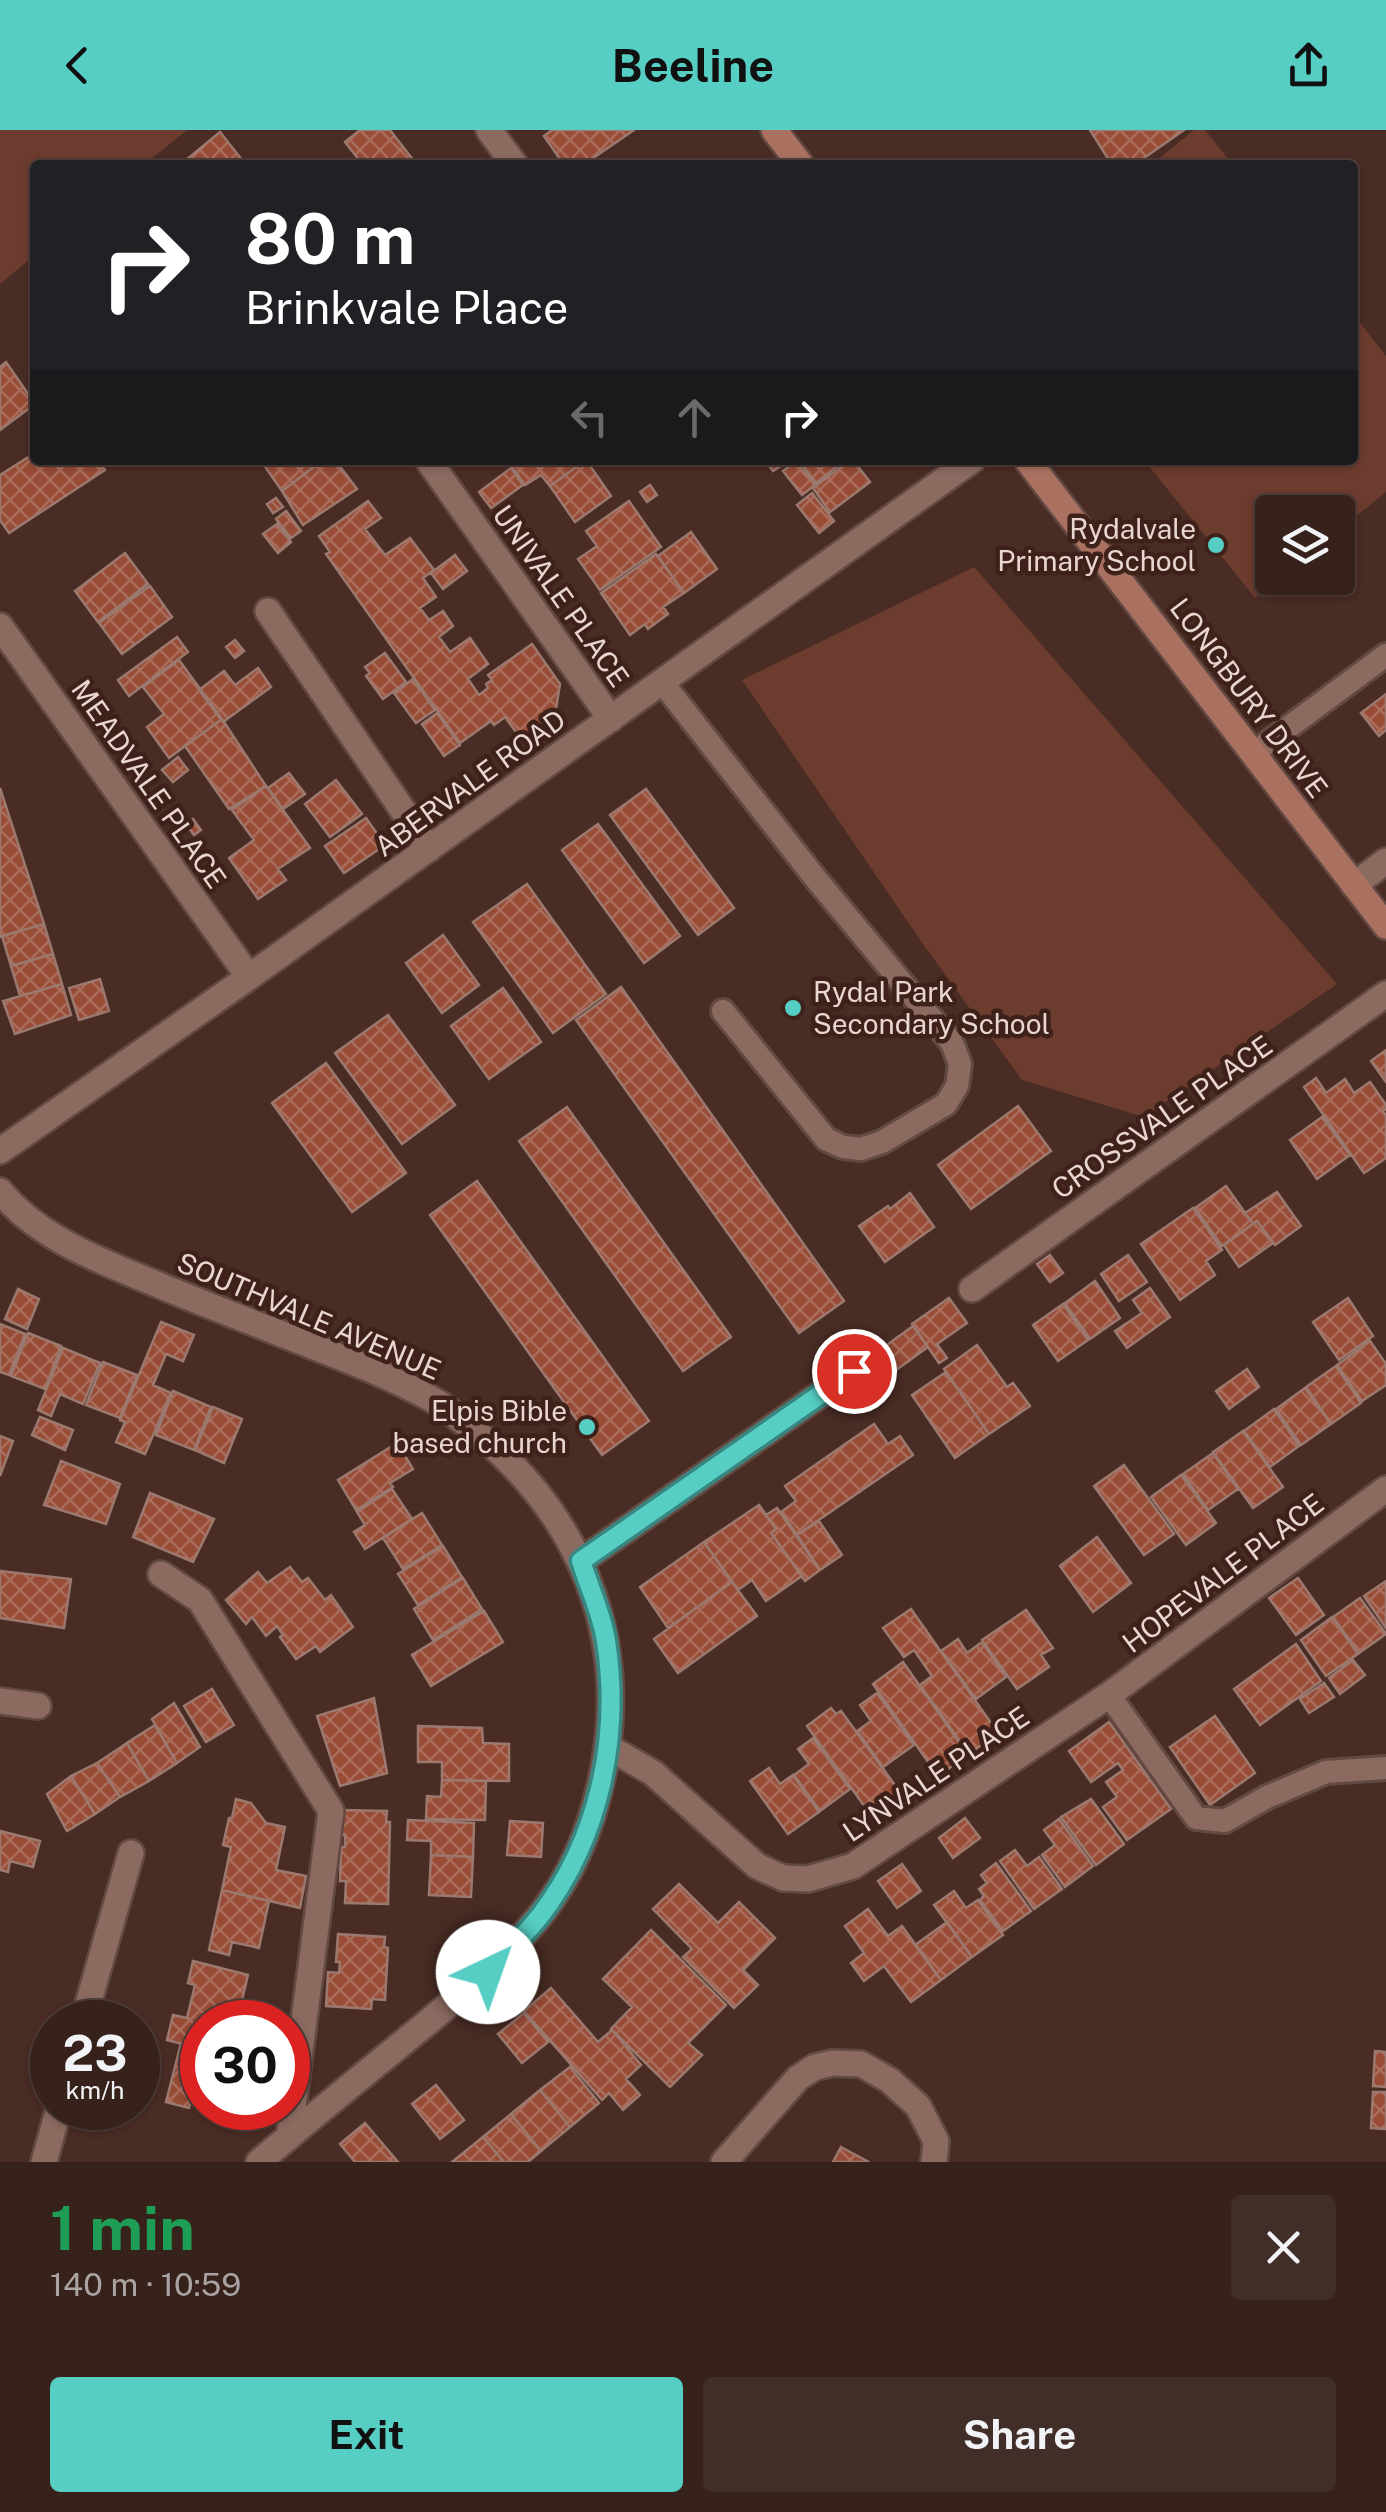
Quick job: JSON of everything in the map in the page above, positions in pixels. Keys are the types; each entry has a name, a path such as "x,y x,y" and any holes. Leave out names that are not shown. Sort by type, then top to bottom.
{"street":[{"path":"489,130 511,160"},
{"path":"774,130 797,160"},
{"name":"UNIVALE PLACE","path":"432,465 611,718"},
{"name":"ABERVALE ROAD","path":"0,1151 965,465"},
{"name":"LONGBURY DRIVE","path":"1031,465 1386,926"},
{"path":"268,611 429,848"},
{"name":"MEADVALE PLACE","path":"0,626 249,977"},
{"path":"1354,885 1386,861"},
{"name":"CROSSVALE PLACE","path":"972,1289 1386,994"},
{"name":"SOUTHVALE AVENUE","path":"0,1191 14,1208 67,1245 375,1372 441,1404 508,1458 561,1525 581,1561 606,1638 608,1747 597,1805 577,1858 540,1916 488,1972 259,2162"},
{"path":"581,1561 854,1371"},
{"name":"HOPEVALE PLACE","path":"1102,1699 1386,1490"},
{"path":"161,1574 200,1600 331,1811 289,2137"},
{"name":"LYNVALE PLACE","path":"608,1747 652,1773 756,1866 783,1878 808,1880 853,1866 1102,1699"},
{"path":"0,1701 38,1706"},
{"path":"88,2000 130,1854"},
{"path":"724,2162 798,2078 815,2067 833,2063 861,2064 889,2080 918,2106 936,2141 934,2162"},
{"path":"44,2162 53,2130"}],"lane":[{"path":"1254,753 1386,655"},
{"path":"662,682 816,879 952,1043 960,1064 956,1086 946,1104 882,1142 862,1149 842,1148 826,1139 722,1011"},
{"path":"1102,1699 1196,1818 1225,1821 1267,1797 1326,1772 1386,1768"}],"shaded area":[{"path":"0,130 187,130 150,160 30,160 30,259 0,284"},
{"path":"1194,130 1205,130 1229,160 1157,160"},
{"path":"1358,320 1386,356 1386,492 1355,517 1355,495 1255,495 1255,595 1259,595 1255,598 1148,465 1358,465"},
{"path":"974,567 1337,984 1144,1117 1022,1080 925,947 742,680"}],"building":[{"path":"360,130 390,130 413,160 359,160 345,142"},
{"path":"552,130 634,130 590,160 561,160 544,136"},
{"path":"1090,130 1184,130 1141,160 1109,160"},
{"path":"220,132 242,160 186,160"},
{"path":"6,362 30,397 30,408 0,430 0,367"},
{"path":"30,456 30,465 102,465 105,470 9,533 0,520 0,475"},
{"path":"264,465 316,465 282,491"},
{"path":"316,465 339,465 357,489 303,525 282,491"},
{"path":"511,465 579,465 550,486 541,475 525,485"},
{"path":"579,465 589,465 611,496 575,522 550,486"},
{"path":"799,465 815,485 802,495 783,471"},
{"path":"803,465 839,465 816,483"},
{"path":"843,465 857,465 870,482 830,512 813,488"},
{"path":"511,468 523,485 491,508 479,492"},
{"path":"650,485 657,495 647,502 640,492"},
{"path":"812,493 834,521 819,533 797,505"},
{"path":"276,498 283,507 273,513 267,504"},
{"path":"368,501 381,518 365,529 385,555 410,538 434,570 423,578 436,597 420,608 429,620 443,611 453,626 439,637 450,652 470,638 488,664 468,679 479,695 492,680 488,675 532,644 560,684 555,715 521,739 505,717 494,725 491,721 460,743 326,554 330,552 319,536"},
{"path":"629,501 661,547 600,590 578,559 597,546 586,531"},
{"path":"286,511 301,531 291,538 276,519"},
{"path":"277,524 291,542 278,553 263,534"},
{"path":"691,532 717,569 684,593 658,556"},
{"path":"125,553 148,584 98,622 75,591"},
{"path":"656,554 684,593 663,607 668,614 648,629 645,624 630,635 601,593"},
{"path":"455,555 467,571 443,589 431,573"},
{"path":"150,586 172,617 122,654 99,623"},
{"path":"177,637 188,652 129,696 118,680"},
{"path":"235,640 244,651 235,658 226,647"},
{"path":"385,653 406,682 383,699 366,676 370,673 365,667"},
{"path":"179,660 222,719 169,758 147,727 164,714 143,687"},
{"path":"258,668 271,687 223,722 199,690 224,671 235,685"},
{"path":"413,679 435,710 416,723 394,693"},
{"path":"1386,694 1386,730 1379,736 1361,713"},
{"path":"437,713 460,745 444,756 422,724"},
{"path":"222,719 266,786 229,809 185,746"},
{"path":"178,757 188,770 173,782 162,770"},
{"path":"289,773 305,794 283,809 268,788"},
{"path":"336,780 362,814 330,837 305,804"},
{"path":"266,786 310,848 278,869 286,880 258,899 229,858 254,840 232,810"},
{"path":"0,788 44,924 0,937"},
{"path":"646,789 734,908 698,935 610,815"},
{"path":"366,818 385,845 344,873 325,846"},
{"path":"193,819 201,830 194,835 186,824"},
{"path":"598,824 680,936 644,963 562,850"},
{"path":"527,884 606,994 553,1033 473,922"},
{"path":"44,924 53,954 11,966 2,936"},
{"path":"443,935 479,985 442,1013 406,963"},
{"path":"53,954 62,984 20,996 11,966"},
{"path":"100,979 109,1011 79,1020 69,988"},
{"path":"62,984 71,1015 15,1034 3,1001"},
{"path":"621,987 844,1301 799,1333 576,1020"},
{"path":"503,988 541,1042 489,1079 451,1026"},
{"path":"388,1015 455,1105 402,1144 335,1053"},
{"path":"1386,1050 1386,1082 1371,1061"},
{"path":"326,1063 406,1173 352,1212 272,1103"},
{"path":"1316,1078 1326,1093 1345,1079 1354,1093 1370,1082 1386,1105 1386,1158 1364,1173 1304,1087"},
{"path":"1018,1106 1051,1151 971,1209 938,1165"},
{"path":"567,1107 731,1337 683,1371 519,1141"},
{"path":"1322,1117 1350,1155 1317,1179 1290,1140"},
{"path":"477,1181 649,1421 602,1455 430,1215"},
{"path":"1226,1186 1253,1224 1222,1246 1195,1208"},
{"path":"1277,1192 1301,1226 1275,1245 1257,1221 1253,1224 1245,1213"},
{"path":"910,1193 934,1227 885,1262 859,1226"},
{"path":"1193,1208 1222,1250 1206,1261 1215,1275 1180,1300 1141,1244"},
{"path":"1257,1221 1273,1243 1239,1267 1224,1245"},
{"path":"1050,1255 1063,1273 1050,1282 1037,1264"},
{"path":"1128,1255 1147,1282 1119,1301 1101,1274"},
{"path":"1095,1281 1120,1318 1090,1339 1065,1303"},
{"path":"1150,1288 1170,1317 1127,1348 1115,1331 1142,1313 1133,1300"},
{"path":"18,1289 39,1299 27,1329 5,1319"},
{"path":"949,1298 967,1323 937,1344 947,1358 939,1363 912,1324"},
{"path":"1348,1298 1373,1336 1339,1360 1313,1322"},
{"path":"1063,1304 1088,1340 1058,1361 1033,1325"},
{"path":"161,1322 194,1335 183,1361 166,1354 153,1385 171,1393 145,1454 116,1442 125,1422 120,1420"},
{"path":"0,1324 25,1334 9,1375 0,1372"},
{"path":"913,1326 928,1347 881,1381 866,1360"},
{"path":"28,1333 61,1346 45,1389 11,1376"},
{"path":"1370,1341 1386,1364 1386,1385 1362,1401 1337,1365"},
{"path":"977,1345 1007,1387 1013,1383 1030,1406 989,1434 944,1369"},
{"path":"63,1348 100,1363 83,1404 60,1394 51,1416 38,1410"},
{"path":"103,1362 137,1375 120,1418 86,1405"},
{"path":"1336,1366 1361,1403 1331,1424 1306,1387"},
{"path":"1247,1369 1259,1387 1229,1409 1216,1391"},
{"path":"946,1372 989,1434 955,1458 912,1395"},
{"path":"1305,1388 1331,1424 1301,1445 1276,1409"},
{"path":"173,1391 211,1407 194,1450 156,1435"},
{"path":"213,1407 242,1419 224,1463 195,1450"},
{"path":"1274,1409 1299,1446 1270,1467 1244,1431"},
{"path":"40,1417 73,1430 65,1450 32,1435"},
{"path":"874,1424 888,1444 900,1436 913,1455 797,1535 781,1512 796,1501 785,1486"},
{"path":"1243,1431 1283,1487 1253,1508 1213,1452"},
{"path":"0,1436 13,1441 0,1476"},
{"path":"397,1443 413,1469 356,1510 338,1480"},
{"path":"1213,1453 1238,1489 1208,1510 1183,1474"},
{"path":"61,1461 120,1484 106,1524 44,1505"},
{"path":"1124,1465 1174,1534 1144,1555 1094,1486"},
{"path":"1181,1475 1216,1523 1186,1545 1151,1497"},
{"path":"392,1489 412,1519 365,1549 354,1532 365,1525 357,1512"},
{"path":"150,1493 214,1519 193,1562 133,1537"},
{"path":"759,1505 776,1529 771,1533 802,1576 766,1601 752,1580 738,1590 704,1542"},
{"path":"777,1508 820,1570 805,1581 771,1533 776,1529 766,1515"},
{"path":"422,1513 442,1545 403,1569 383,1538"},
{"path":"819,1521 842,1555 820,1570 797,1535"},
{"path":"1097,1537 1131,1583 1093,1612 1060,1566"},
{"path":"704,1542 732,1582 668,1628 640,1587"},
{"path":"443,1546 462,1577 418,1605 398,1574"},
{"path":"290,1567 302,1582 308,1578 325,1600 331,1595 353,1627 320,1652 316,1646 296,1659 277,1626 266,1636 252,1617 246,1624 226,1600 258,1572 267,1583"},
{"path":"0,1571 71,1579 64,1628 0,1618"},
{"path":"463,1578 482,1609 433,1640 414,1609"},
{"path":"1298,1578 1324,1615 1296,1635 1269,1598"},
{"path":"1386,1581 1386,1628 1364,1596"},
{"path":"732,1582 757,1616 678,1673 654,1639"},
{"path":"1360,1598 1386,1634 1359,1653 1333,1617"},
{"path":"911,1609 998,1733 969,1754 920,1685 932,1676 914,1650 904,1657 883,1628"},
{"path":"1026,1610 1053,1648 1041,1655 1049,1667 1017,1689 982,1640"},
{"path":"484,1611 503,1642 431,1686 412,1655"},
{"path":"1332,1617 1358,1654 1326,1676 1301,1640"},
{"path":"958,1639 967,1653 982,1642 1006,1677 976,1699 941,1651"},
{"path":"1296,1644 1321,1681 1260,1725 1234,1689"},
{"path":"1353,1660 1365,1675 1340,1694 1329,1678"},
{"path":"903,1662 968,1755 938,1776 873,1684"},
{"path":"1324,1683 1334,1697 1309,1713 1300,1699"},
{"path":"212,1689 234,1725 206,1742 184,1706"},
{"path":"877,1693 914,1745 883,1767 857,1731 871,1721 860,1705"},
{"path":"374,1698 387,1773 340,1786 317,1716"},
{"path":"174,1703 200,1747 177,1763 152,1719"},
{"path":"831,1708 836,1714 841,1711 900,1792 870,1814 807,1726"},
{"path":"1215,1716 1255,1773 1210,1805 1170,1747"},
{"path":"1109,1722 1171,1809 1127,1840 1103,1807 1117,1797 1106,1782 1123,1770 1118,1763 1091,1782 1069,1751"},
{"path":"155,1725 177,1763 149,1781 127,1743"},
{"path":"418,1726 482,1728 483,1743 509,1744 509,1781 442,1780 442,1762 418,1762"},
{"path":"813,1738 850,1789 820,1811 794,1775 809,1764 798,1749"},
{"path":"127,1743 149,1781 120,1797 97,1763"},
{"path":"97,1763 120,1797 95,1814 71,1776"},
{"path":"769,1768 780,1784 793,1775 819,1812 788,1834 750,1781"},
{"path":"71,1776 95,1814 67,1831 47,1794"},
{"path":"442,1780 486,1781 485,1820 426,1819 427,1796 441,1797"},
{"path":"236,1799 251,1803 266,1823 285,1827 276,1870 306,1876 300,1908 222,1890 231,1847 223,1845"},
{"path":"1091,1799 1124,1844 1096,1865 1061,1817"},
{"path":"342,1810 387,1811 388,1904 345,1903 346,1881 340,1881 341,1847 345,1847 345,1835 341,1835"},
{"path":"965,1818 980,1838 953,1858 939,1838"},
{"path":"1059,1819 1093,1866 1065,1887 1042,1855 1055,1845 1044,1830"},
{"path":"408,1820 474,1823 473,1857 431,1855 431,1841 407,1840"},
{"path":"510,1821 543,1823 541,1857 507,1855"},
{"path":"0,1831 40,1841 33,1867 10,1861 8,1872 0,1870"},
{"path":"1015,1850 1027,1866 1039,1857 1062,1889 1034,1909 1000,1861"},
{"path":"431,1855 473,1857 471,1897 429,1895"},
{"path":"996,1863 1031,1911 1003,1931 980,1900 984,1896 979,1889 987,1883 981,1875"},
{"path":"902,1864 921,1891 897,1908 878,1881"},
{"path":"679,1884 718,1923 739,1902 775,1938 743,1970 758,1985 734,2008 683,1957 692,1949 653,1909"},
{"path":"222,1890 269,1901 259,1948 232,1942 229,1955 209,1950"},
{"path":"954,1891 966,1908 978,1900 1003,1935 972,1957 934,1905"},
{"path":"868,1909 888,1936 902,1926 941,1980 911,2002 884,1966 864,1981 851,1963 864,1953 845,1926"},
{"path":"947,1922 972,1957 941,1980 915,1945"},
{"path":"651,1930 726,2005 688,2043 702,2055 670,2087 611,2029 632,2007 603,1979"},
{"path":"338,1934 385,1937 385,2000 372,1999 371,2009 326,2006 328,1972 339,1973"},
{"path":"193,1961 248,1975 242,2000 191,2000 195,1985 188,1983"},
{"path":"551,1988 598,2042 612,2030 641,2065 626,2079 640,2095 623,2110 609,2093 602,2100 524,2011"},
{"path":"524,2013 548,2042 522,2063 498,2034"},
{"path":"173,2015 180,2016 180,2043 167,2040"},
{"path":"180,2047 180,2106 166,2102"},
{"path":"1375,2051 1386,2052 1386,2087 1373,2086"},
{"path":"570,2067 599,2103 570,2127 540,2090"},
{"path":"436,2085 464,2120 440,2139 412,2104"},
{"path":"540,2090 570,2127 541,2151 511,2114"},
{"path":"1373,2092 1386,2092 1386,2129 1371,2128"},
{"path":"511,2114 541,2151 528,2162 504,2162 483,2137"},
{"path":"365,2123 398,2162 355,2162 340,2144"},
{"path":"483,2137 504,2162 452,2162"},
{"path":"841,2147 869,2162 833,2162"}],"place":[{"name":"Rydalvale Primary School","path":"1216,545"},
{"name":"Rydal Park Secondary School","path":"793,1008"},
{"name":"Elpis Bible based church","path":"587,1427"}],"route":[{"path":"488,1972 540,1916 577,1858 597,1805 608,1747 606,1638 581,1561 854,1371"}]}
